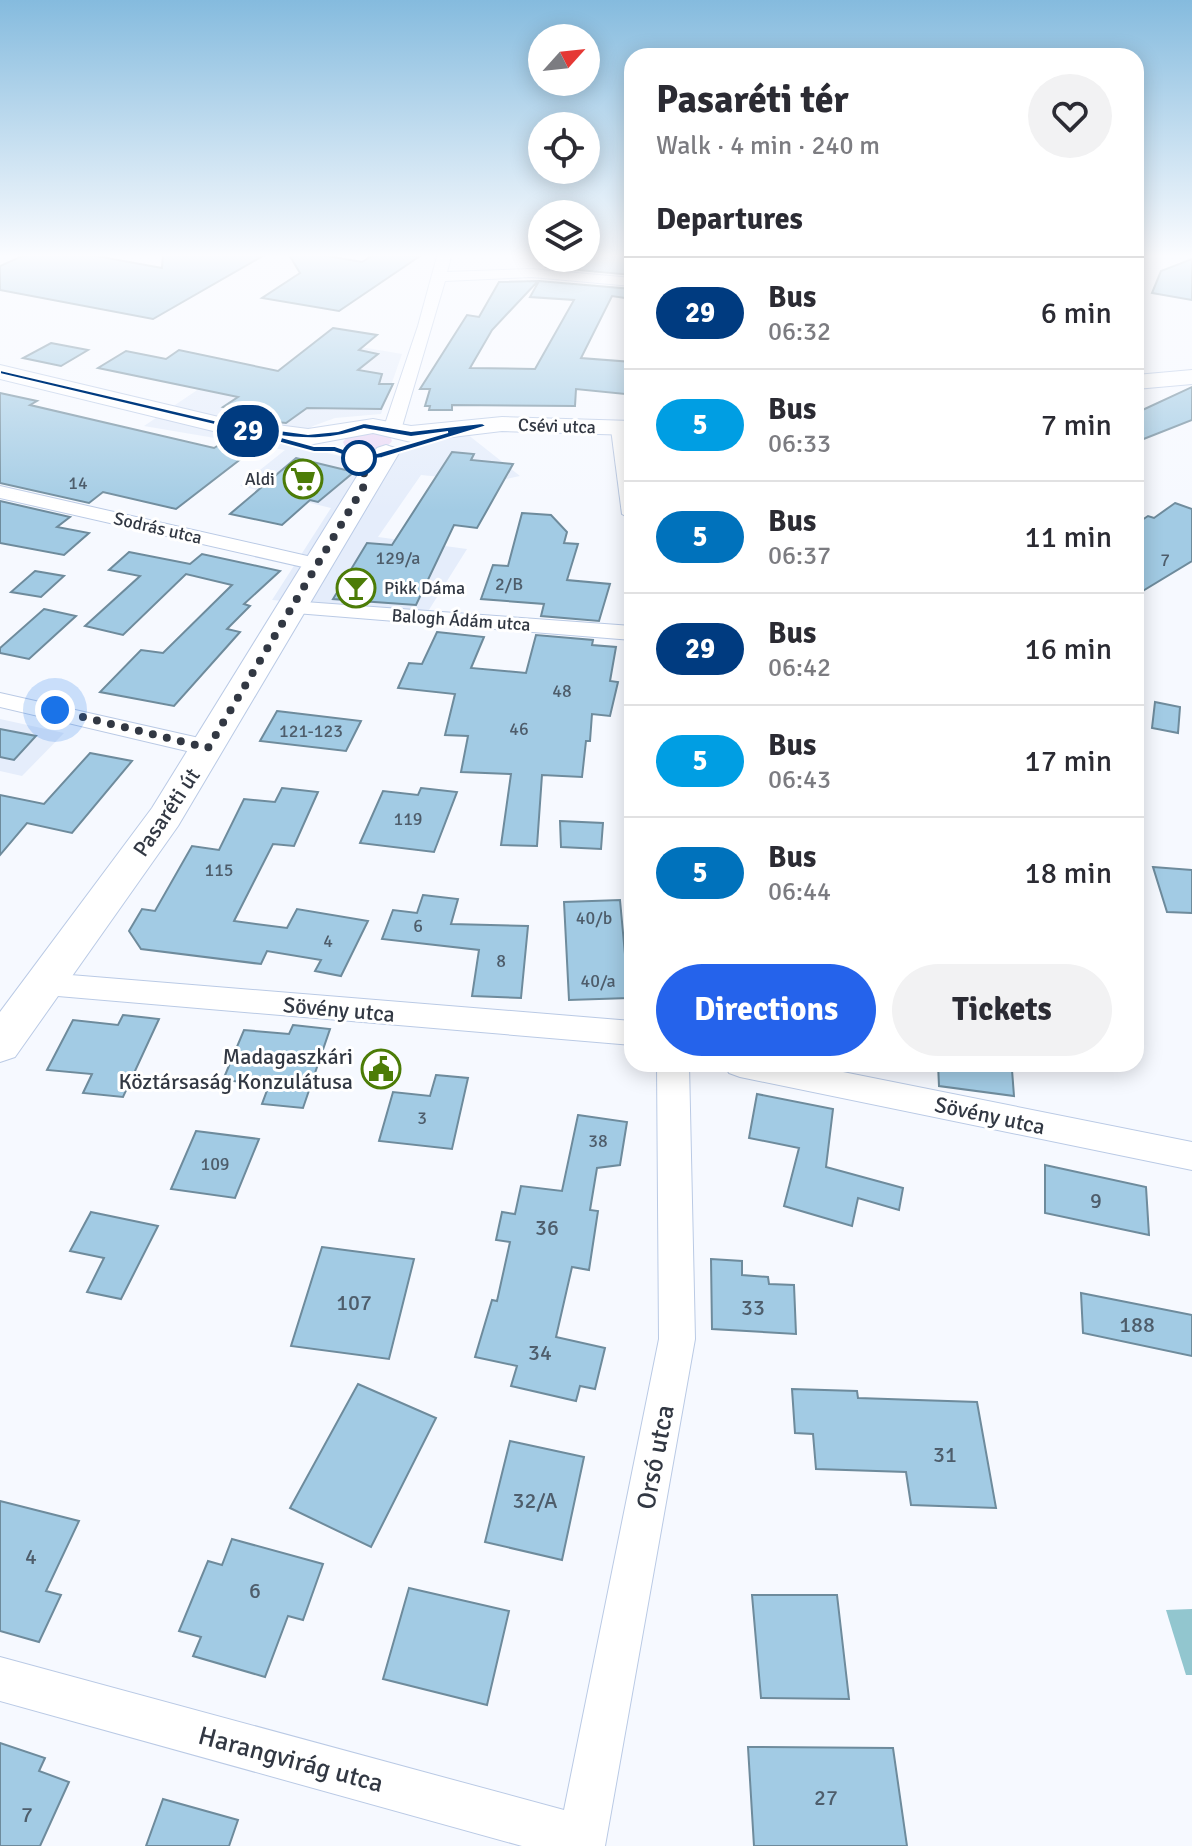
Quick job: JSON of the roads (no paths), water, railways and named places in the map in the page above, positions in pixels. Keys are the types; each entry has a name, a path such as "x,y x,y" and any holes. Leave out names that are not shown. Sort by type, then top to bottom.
{"street":[{"name":"Pasaréti út","path":"0,1045 165,817 208,748 364,486 390,433 422,339"},
{"name":"Csévi utca","path":"0,372 314,449 341,447 368,458 390,433 482,426 624,428"},
{"path":"1144,381 1192,377"},
{"path":"341,447 364,469 364,486"},
{"name":"Sodrás utca","path":"0,492 316,564"},
{"name":"Balogh Ádám utca","path":"291,607 624,632"},
{"path":"0,700 208,748"},
{"name":"Sövény utca","path":"46,984 624,1032"},
{"name":"Orsó utca","path":"582,1842 677,1339 673,1072"},
{"name":"Sövény utca","path":"779,1072 1192,1156"},
{"name":"Harangvirág utca","path":"0,1679 582,1842"}],"water":[{"path":"1192,1609 1192,1675 1186,1675 1166,1610"}],"place":[{"name":"Aldi","path":"303,479"},
{"name":"Pikk Dáma","path":"356,588"},
{"name":"Madagaszkári Köztársaság Konzulátusa","path":"381,1069"}]}
